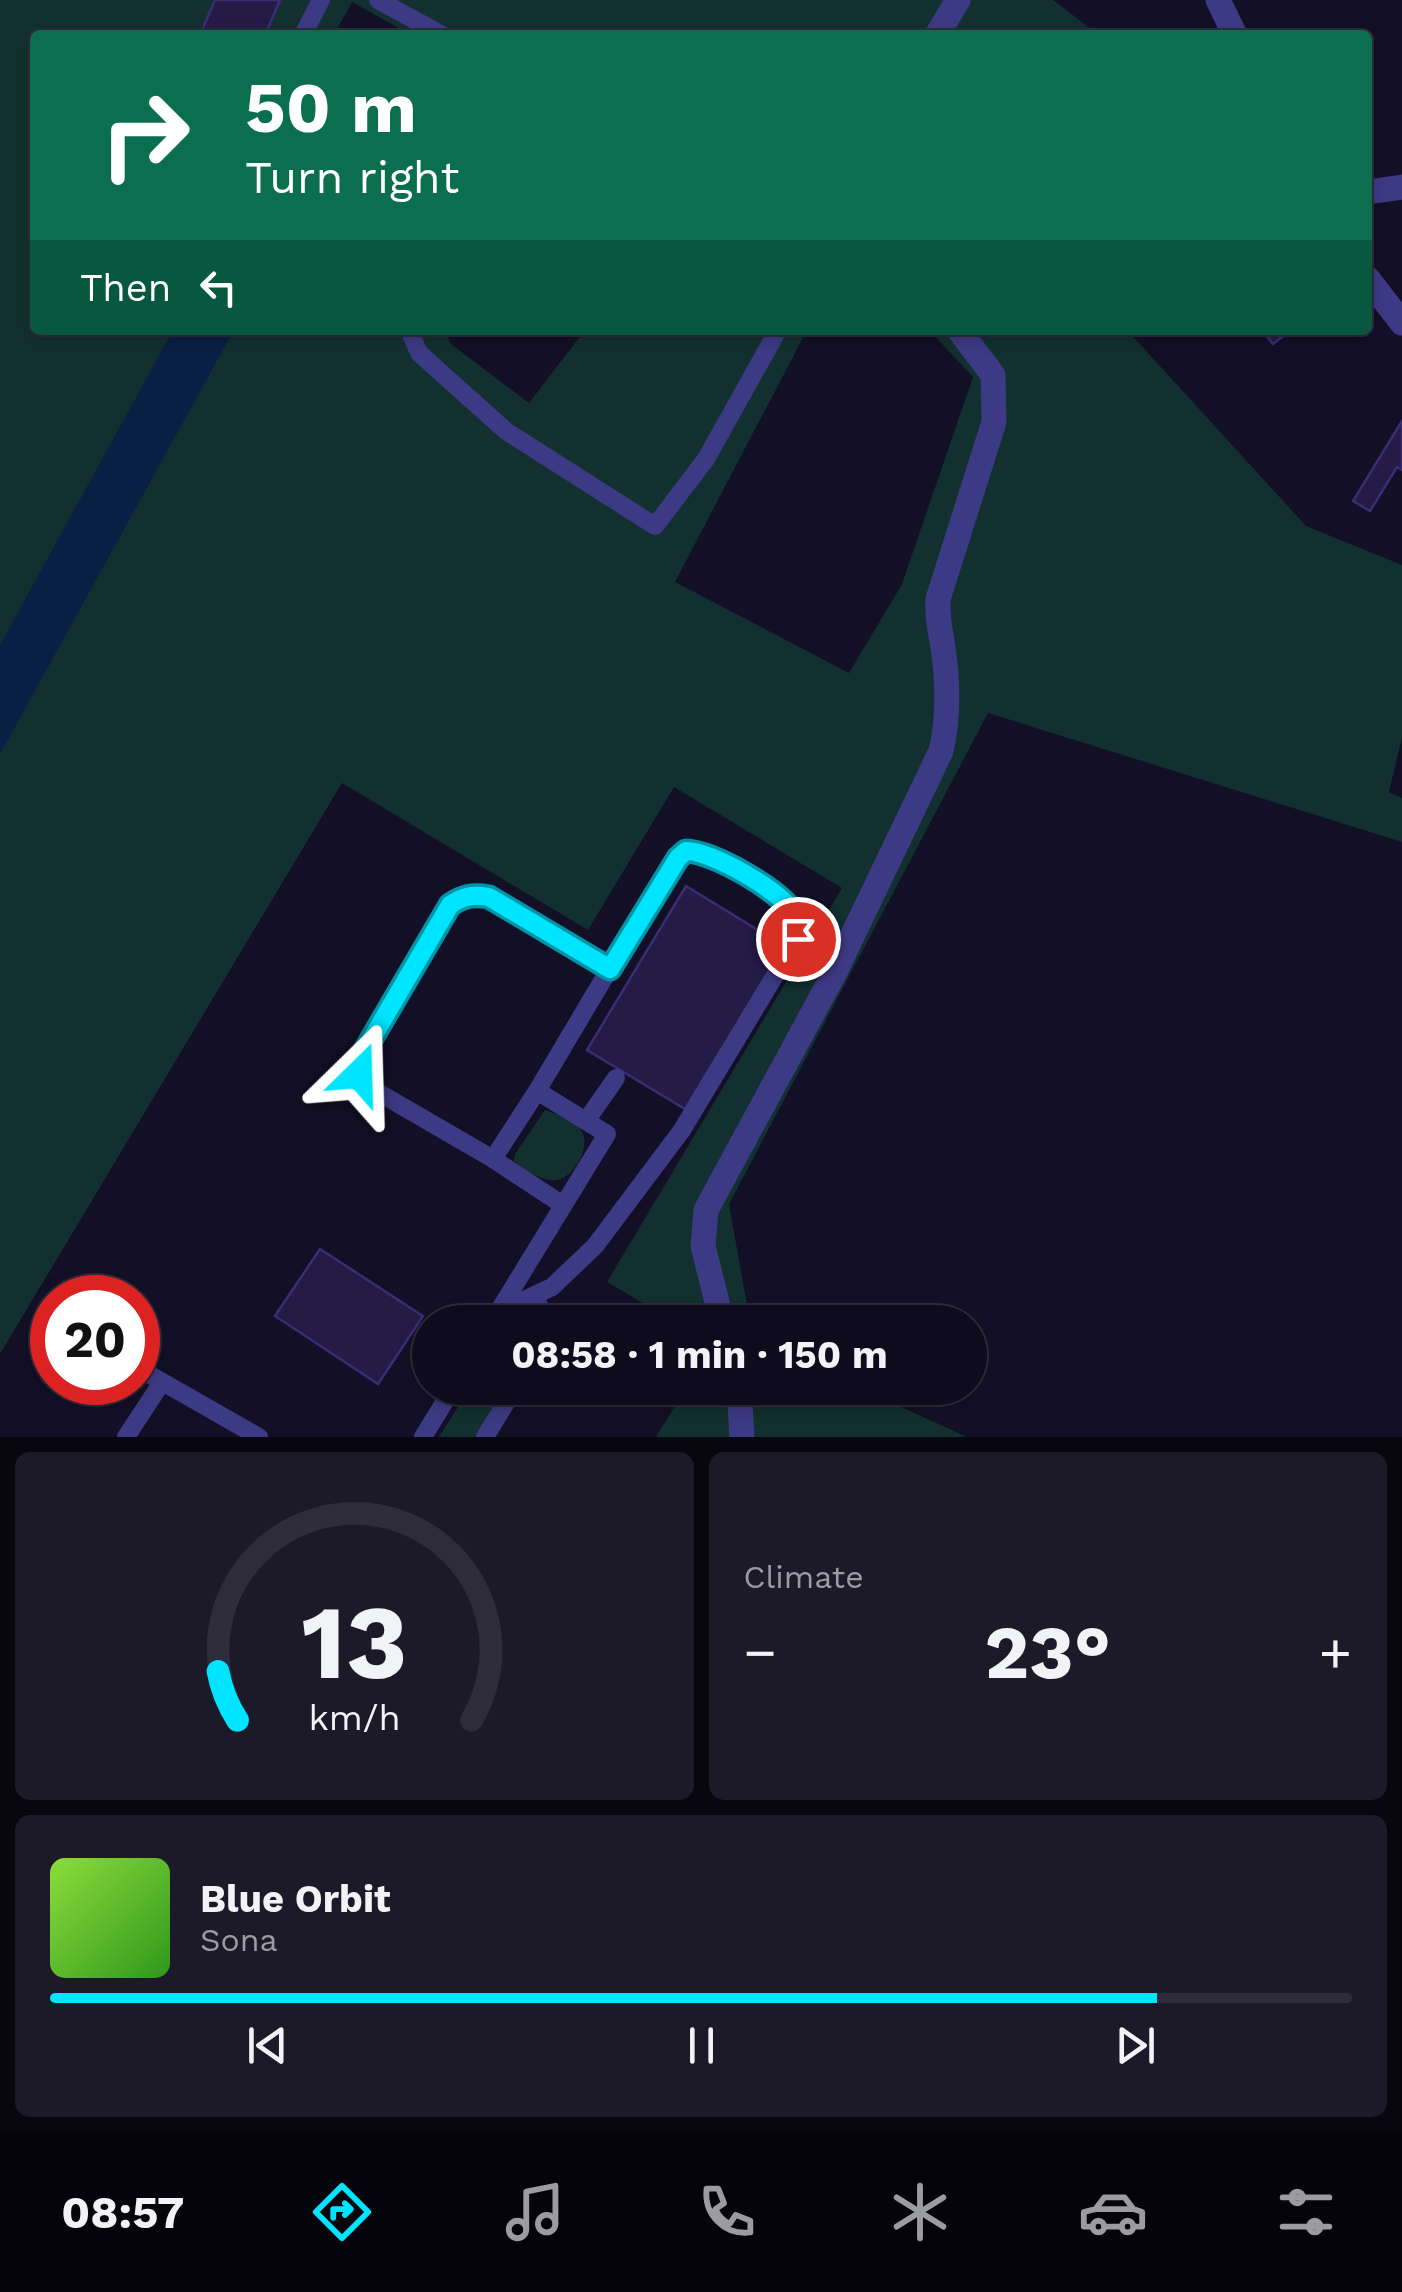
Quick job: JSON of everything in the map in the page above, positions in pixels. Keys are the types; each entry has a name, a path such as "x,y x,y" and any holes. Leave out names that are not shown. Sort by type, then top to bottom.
{"street":[{"path":"940,30 958,0"},
{"path":"1218,0 1233,30"},
{"path":"1372,191 1402,186"},
{"path":"1372,284 1402,323"},
{"path":"718,1305 703,1246 706,1210 835,972 941,752 948,721 938,600 994,422 993,375 962,335"},
{"path":"742,1405 742,1437"}],"lane":[{"path":"305,30 320,0"},
{"path":"378,0 433,30"},
{"path":"411,335 419,352 506,431 654,526 706,459 775,335"},
{"path":"494,1159 678,858 686,851 697,851 750,877 796,916 798,939 682,1130 595,1246 552,1287 517,1305"},
{"path":"563,1206 494,1159 369,1087 359,1074 358,1062 450,905 461,897 489,897 610,969"},
{"path":"586,1121 616,1078"},
{"path":"502,1305 607,1134 537,1091"},
{"path":"536,1295 539,1305"},
{"path":"126,1437 162,1382 259,1437"},
{"path":"423,1437 443,1405"},
{"path":"485,1437 505,1405"}],"green space":[{"path":"0,0 1053,0 1092,30 402,30 352,2 337,30 30,30 30,335 446,335 451,344 529,403 581,335 804,335 675,582 849,673 902,584 973,377 934,335 1132,335 1306,526 1402,565 1402,737 1389,792 1402,798 1402,842 988,713 729,1204 747,1305 646,1305 607,1282 842,888 674,787 588,930 342,783 47,1275 30,1275 30,1304 0,1354"},
{"path":"545,1110 572,1122 583,1135 583,1151 576,1166 557,1180 540,1177 514,1161"},
{"path":"459,1405 495,1405 475,1437 439,1437"},
{"path":"676,1405 897,1405 967,1437 656,1437"}],"water":[{"path":"170,335 231,335 0,754 0,645"}],"building":[{"path":"215,0 280,0 267,30 202,30"},
{"path":"1266,335 1285,335 1273,344"},
{"path":"1402,421 1402,470 1397,467 1370,511 1353,501"},
{"path":"686,886 784,946 685,1109 587,1050"},
{"path":"320,1249 412,1309 412,1333 378,1384 275,1316"}],"route":[{"path":"359,1074 358,1062 450,905 461,897 489,897 610,969 678,858 686,851 697,851 750,877 784,903 796,916 798,939"}]}
